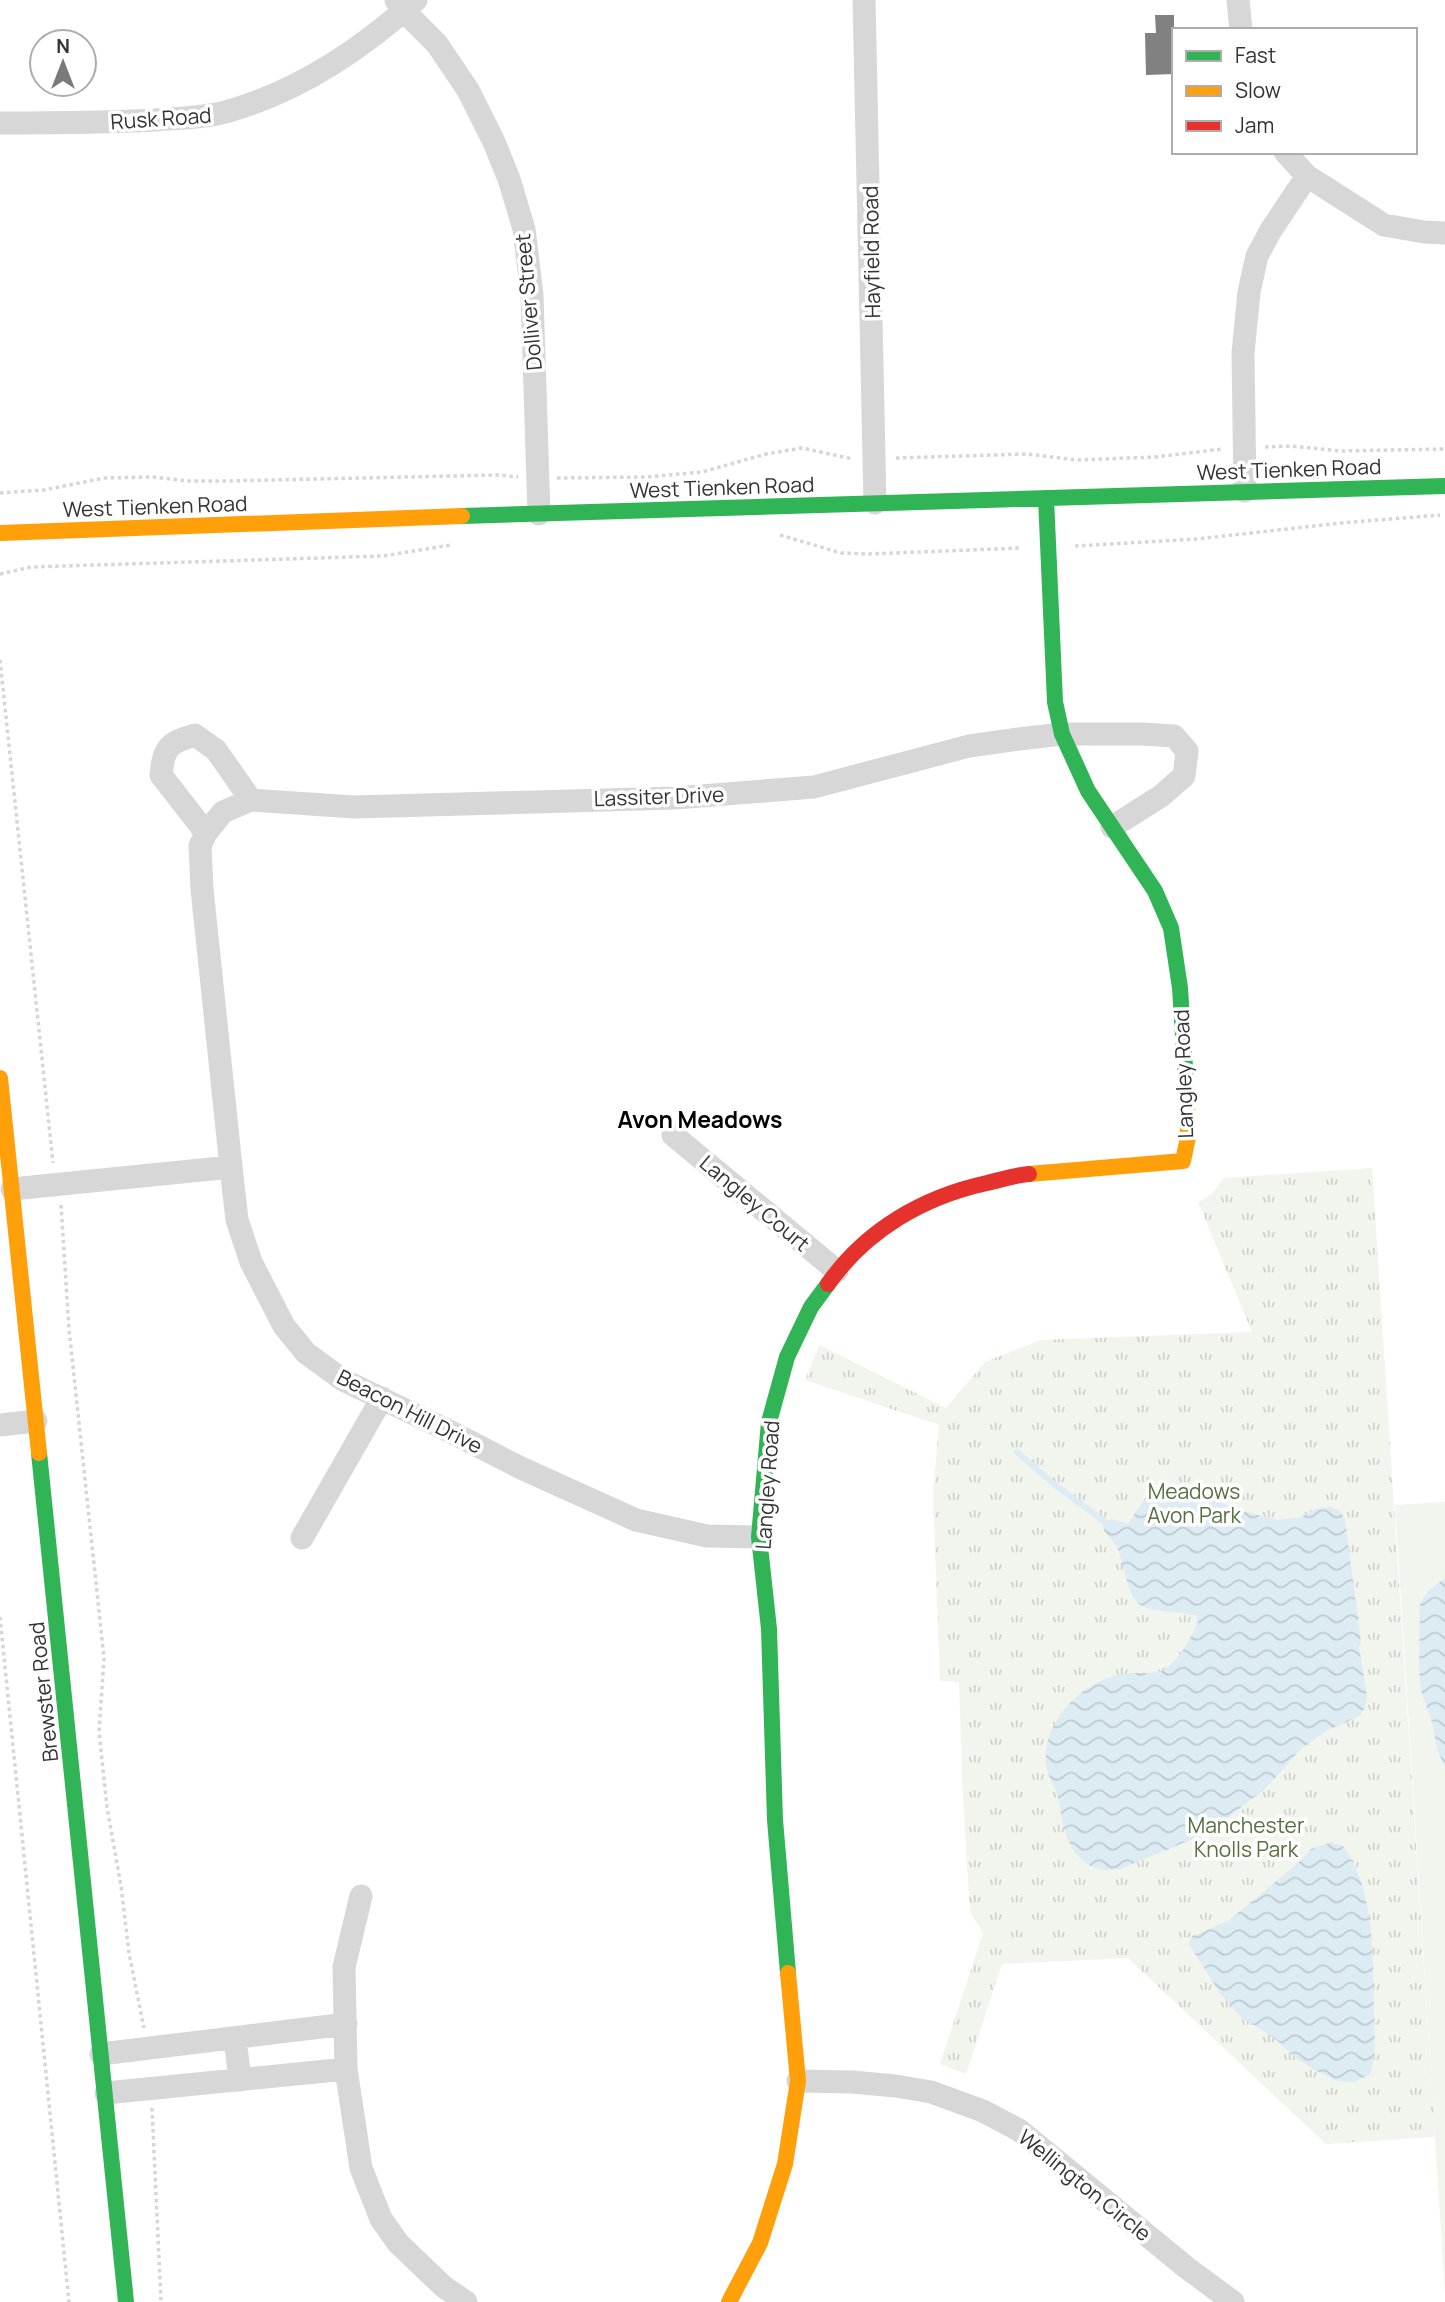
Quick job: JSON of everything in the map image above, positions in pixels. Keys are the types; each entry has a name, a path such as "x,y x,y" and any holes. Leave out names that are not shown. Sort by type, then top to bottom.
{"street":[{"name":"Hayfield Road","path":"864,0 875,503"},
{"path":"1238,0 1241,28"},
{"name":"Rusk Road","path":"0,123 113,122 187,118 228,112 298,84 337,61 389,25 405,4"},
{"name":"Dolliver Street","path":"405,4 437,44 468,90 509,179 524,229 532,295 539,514"},
{"path":"1287,154 1307,176 1384,225 1445,233"},
{"path":"1245,491 1243,353 1248,292 1257,256 1307,176"},
{"name":"West Tienken Road","path":"0,533 1445,486"},
{"name":"Langley Road","path":"729,2302 760,2243 785,2164 798,2081 775,1820 769,1629 760,1537 769,1422 787,1357 811,1307 837,1272 859,1247 905,1213 932,1199 964,1188 1021,1175 1183,1161 1188,1137 1186,1058 1171,928 1155,891 1088,791 1062,734 1055,702 1046,498"},
{"path":"1062,734 1174,736 1187,751 1184,776 1161,796 1112,827"},
{"name":"Lassiter Drive","path":"251,800 354,807 675,798 814,787 969,746 1062,734"},
{"path":"12,1189 231,1167 202,889 200,846 206,833 223,812 251,800 216,750 195,735 173,741 163,755 161,775 206,833"},
{"name":"Brewster Road","path":"0,1078 127,2302"},
{"name":"Langley Court","path":"673,1135 837,1272"},
{"name":"Beacon Hill Drive","path":"231,1167 237,1220 251,1262 284,1326 306,1353 343,1380 521,1468 636,1520 706,1536 760,1537"},
{"path":"302,1538 382,1398"},
{"path":"0,1424 36,1421"},
{"path":"361,1896 344,1967 346,2069 361,2168 381,2220 398,2243 444,2287 466,2302"},
{"path":"101,2054 346,2024"},
{"path":"235,2038 240,2080"},
{"path":"106,2093 346,2069"},
{"name":"Wellington Circle","path":"798,2081 895,2086 931,2092 983,2111 1019,2130 1187,2268 1233,2302"}],"path":[{"path":"0,493 44,490 104,478 153,477 225,481 497,475 646,477 702,472 765,454 802,448 856,460 1027,454 1090,460 1290,446 1340,452 1445,449"},
{"path":"775,534 841,553 868,554 1197,538 1445,514"},
{"path":"0,574 31,567 383,556 453,545"},
{"path":"0,660 62,1211 69,1329 104,1658 99,1732 107,1807 146,2048"},
{"path":"0,1617 69,2302"},
{"path":"151,2088 161,2269 160,2302"}],"green space":[{"path":"1372,1168 1435,2137 1326,2144 1128,1958 1002,1964 966,2074 940,2064 983,1933 970,1912 959,1682 940,1681 933,1494 939,1425 805,1380 819,1345 946,1408 985,1362 1041,1340 1252,1332 1198,1202 1212,1194 1224,1178"},
{"path":"1445,1502 1445,2295 1395,1505"}],"water":[{"path":"1170,1486 1278,1520 1301,1517 1318,1508 1331,1507 1341,1512 1345,1520 1361,1642 1359,1647 1367,1695 1365,1707 1360,1716 1328,1730 1301,1749 1266,1788 1210,1832 1120,1869 1098,1869 1081,1859 1068,1840 1057,1794 1046,1764 1046,1748 1058,1718 1080,1694 1108,1678 1165,1669 1180,1654 1192,1634 1198,1621 1196,1615 1148,1608 1134,1599 1117,1548 1103,1524 1111,1519 1128,1524 1148,1494"},
{"path":"1445,1578 1445,1767 1438,1752 1421,1691 1419,1669 1420,1604 1428,1591"},
{"path":"1329,1843 1342,1845 1353,1862 1367,1904 1370,1926 1374,2050 1370,2074 1355,2082 1338,2081 1314,2070 1274,2038 1240,2016 1219,1992 1189,1944 1192,1936 1228,1921 1297,1864 1311,1849"}],"building":[{"path":"1155,15 1174,15 1172,74 1146,75 1145,33 1156,33"}],"waterway":[{"path":"1017,1452 1055,1485 1105,1522"}],"traffic: fast":[{"path":"462,516 1445,486"},
{"path":"1046,498 1055,702 1062,734 1088,791 1155,891 1171,928 1180,988 1187,1099"},
{"path":"788,1973 775,1820 769,1629 759,1537 769,1422 787,1357 811,1307 828,1284"},
{"path":"39,1453 126,2302"}],"traffic: slow":[{"path":"0,533 462,516"},
{"path":"0,1078 39,1453"},
{"path":"1029,1174 1183,1161 1188,1137 1187,1099"},
{"path":"729,2302 760,2243 785,2164 798,2081 788,1973"}],"traffic: jam":[{"path":"828,1284 860,1247 898,1218 963,1189 1029,1174"}],"district":[{"name":"Avon Meadows","path":"700,1119"}],"park label":[{"name":"Meadows Avon Park","path":"1194,1503"},
{"name":"Manchester Knolls Park","path":"1246,1837"}]}
